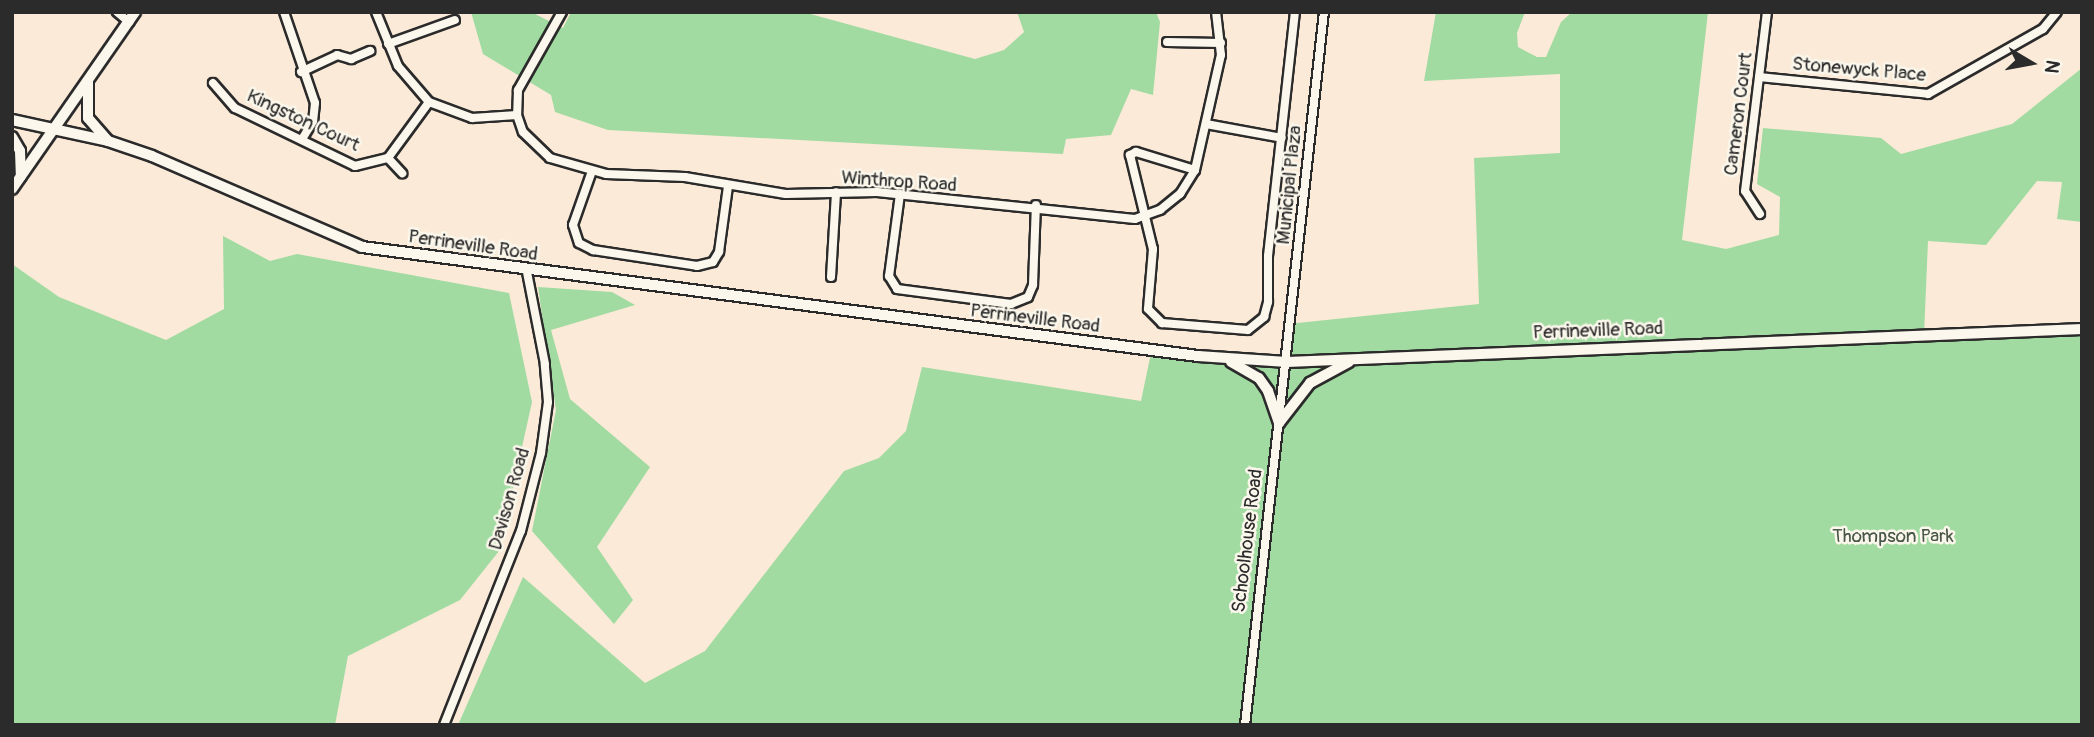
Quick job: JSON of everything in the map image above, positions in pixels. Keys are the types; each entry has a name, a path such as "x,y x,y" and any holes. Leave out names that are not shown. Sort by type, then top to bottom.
{"street":[{"path":"12,189 132,17 117,12"},
{"path":"284,12 302,72 315,103 313,121 302,139"},
{"path":"376,12 388,44 409,83 429,102 472,118 517,115 518,90 562,12"},
{"path":"1148,215 1181,194 1195,170 1221,43 1216,12"},
{"path":"1195,170 1132,153 1148,215 1153,249 1147,303 1152,315 1171,324 1242,330 1257,325 1268,302 1268,256 1295,12"},
{"name":"Municipal Plaza","path":"1287,362 1324,12"},
{"name":"Cameron Court","path":"1760,214 1745,191 1767,12"},
{"name":"Stonewyck Place","path":"1759,77 1928,94 2043,29 2057,12"},
{"path":"388,44 455,20"},
{"path":"1167,42 1221,43"},
{"path":"302,72 337,55 351,60 370,51"},
{"path":"89,80 86,113 108,141"},
{"name":"Kingston Court","path":"213,83 235,108 355,166 388,158"},
{"path":"402,173 388,158 429,102"},
{"name":"Winthrop Road","path":"517,115 533,146 550,158 592,171 685,177 728,186 812,196 836,192 900,194 1035,205 1135,219 1148,215"},
{"name":"Perrineville Road","path":"12,120 108,141 188,170 362,247 527,272 1222,359 1287,362 2082,329"},
{"path":"1206,124 1282,138"},
{"path":"12,137 22,159 21,176"},
{"path":"592,171 573,225 579,243 593,250 697,266 713,262 719,252 728,186"},
{"path":"831,277 836,192"},
{"path":"900,194 889,275 897,289 1011,304 1027,297 1033,285 1035,205"},
{"name":"Davison Road","path":"444,725 521,531 541,453 548,402 545,364 527,272"},
{"path":"1222,359 1259,379 1268,391 1279,423"},
{"path":"1279,423 1310,383 1355,359"},
{"name":"Schoolhouse Road","path":"1245,725 1287,362"}],"green space":[{"path":"471,12 531,12 563,28 571,12 803,12 975,59 1004,50 1024,32 1017,12 1156,12 1160,22 1153,95 1131,89 1111,135 1066,139 1063,154 608,130 555,112 551,95 483,54"},
{"name":"Thompson Park","path":"1436,12 1525,12 1517,33 1518,47 1537,57 1546,57 1561,22 1572,12 1708,12 1682,240 1726,249 1779,235 1780,197 1757,184 1763,128 1881,138 1901,154 2012,124 2082,68 2082,222 2057,219 2062,182 2037,181 1986,245 1928,241 1924,335 2082,329 2082,725 458,725 523,577 645,683 705,651 844,471 879,458 906,431 922,367 1141,401 1151,353 1283,362 1288,324 1479,304 1474,158 1560,153 1560,74 1424,81"},
{"path":"223,236 270,261 297,254 509,293 532,402 499,551 460,600 348,656 335,725 12,725 12,264 59,297 166,340 224,309"},
{"path":"538,287 612,292 635,305 551,330 570,399 650,467 597,547 633,600 614,624 532,531 556,410"}]}
